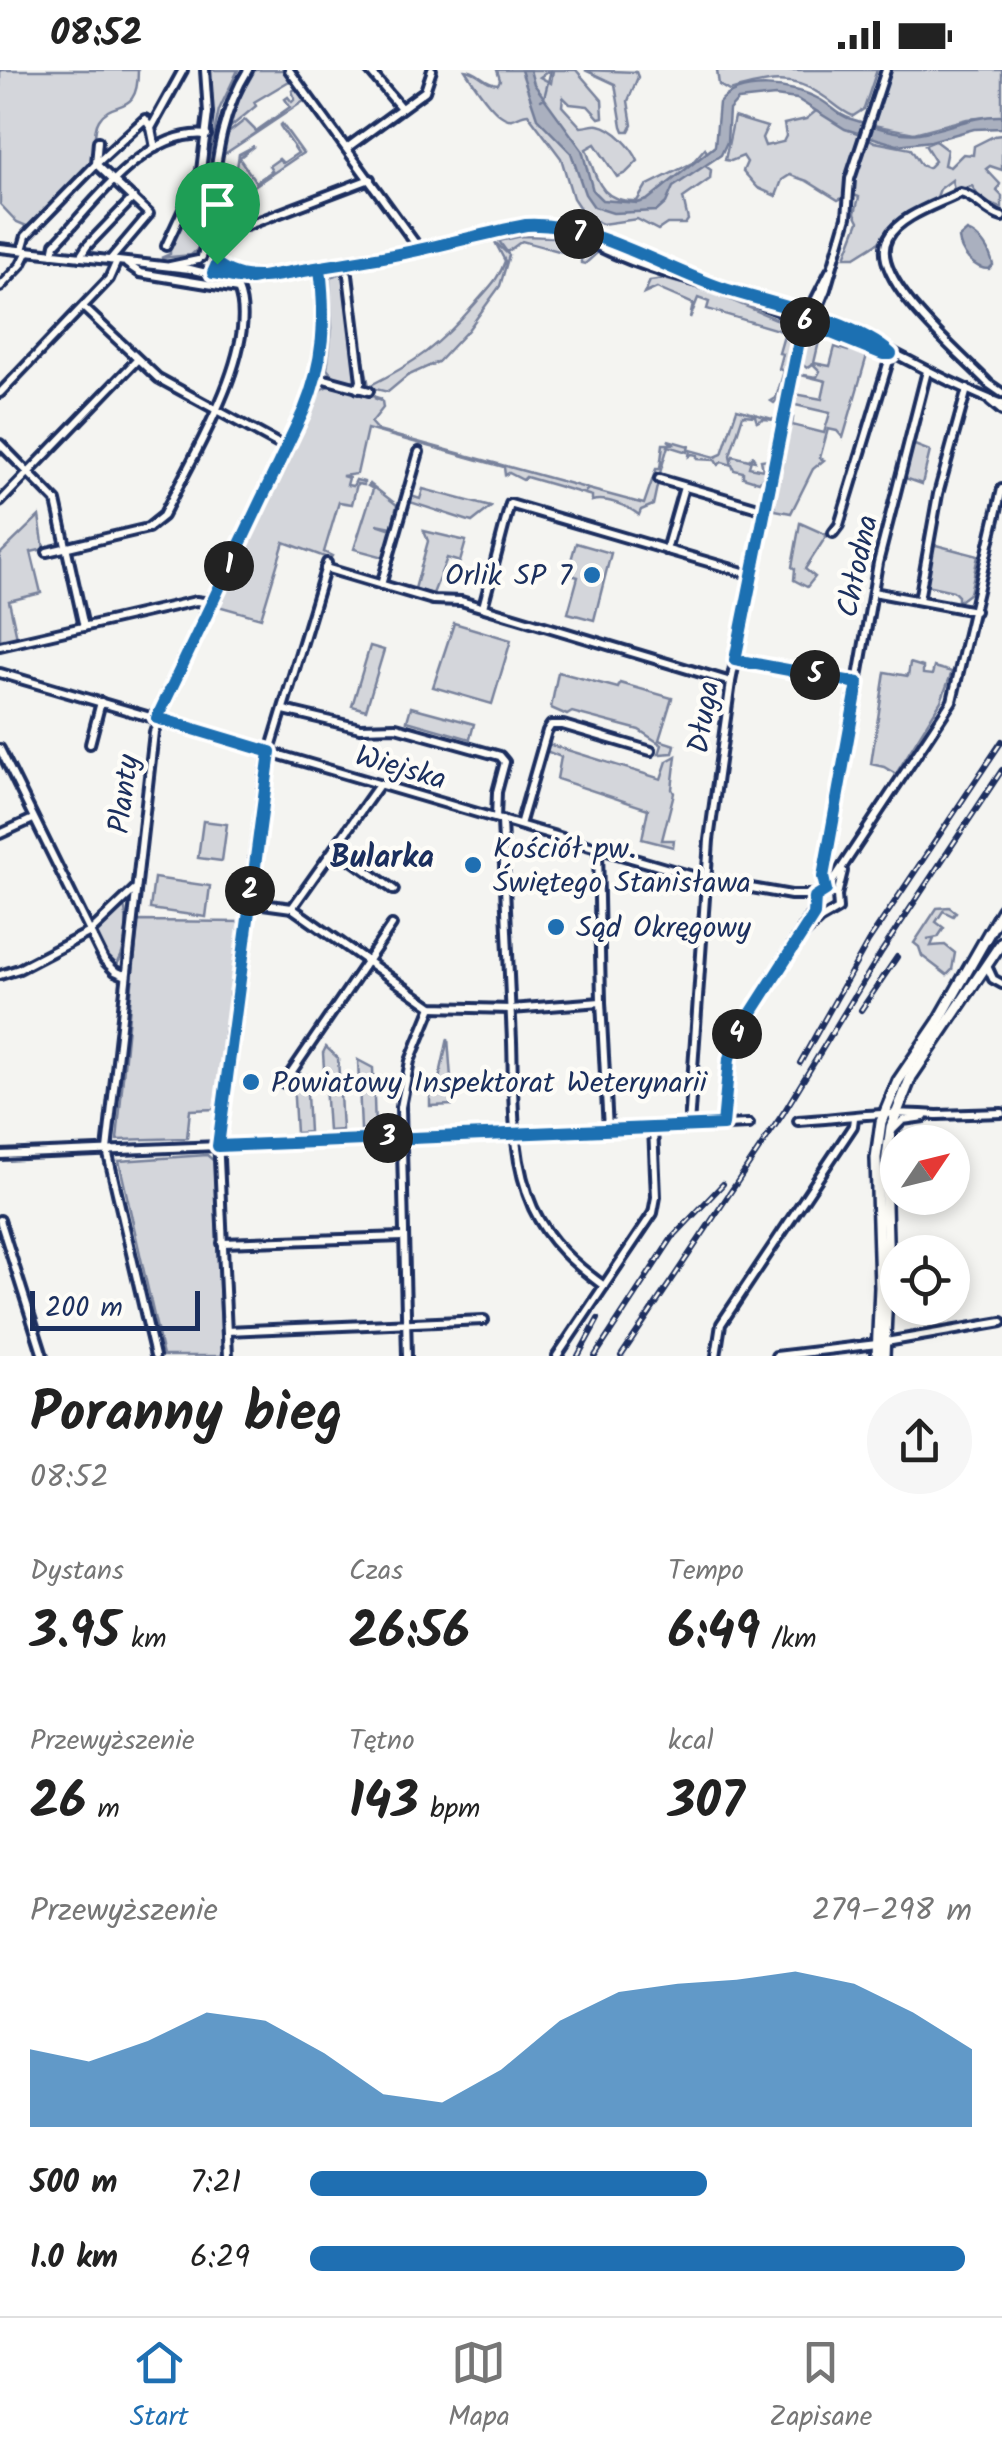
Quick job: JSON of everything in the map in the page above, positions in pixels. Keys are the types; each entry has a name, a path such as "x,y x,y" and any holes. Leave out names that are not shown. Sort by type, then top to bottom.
{"main road":[{"path":"889,1125 896,1096 1002,910"},
{"path":"982,942 979,960 989,962"},
{"path":"896,1096 1002,942"},
{"path":"881,1215 884,1356"},
{"path":"876,1356 881,1342"}],"street":[{"path":"151,128 158,122 182,70"},
{"path":"166,246 197,182 207,135 205,70"},
{"path":"199,271 226,111 248,70"},
{"path":"289,70 420,250"},
{"path":"369,70 401,108"},
{"path":"347,148 425,91 432,70"},
{"path":"808,318 822,300 847,217 850,179 886,70"},
{"path":"0,287 21,265 26,236 145,119 156,148"},
{"path":"53,254 56,244 138,157 194,134 207,135"},
{"path":"0,393 111,276 148,216 96,164 98,141"},
{"path":"246,226 370,179"},
{"path":"197,182 212,186"},
{"path":"1002,216 960,194 898,226 888,236 884,253 888,274 909,303 1002,393"},
{"path":"80,257 133,198"},
{"path":"207,223 215,260 213,273"},
{"path":"0,248 248,279 420,250 526,225 569,231 659,271 842,328 1002,407"},
{"path":"168,266 215,260 248,279"},
{"path":"47,552 148,528 163,516 237,358 242,332 238,288 140,273 117,261"},
{"name":"Planty","path":"154,1356 107,1150 124,975 157,718 316,377 324,331 320,268"},
{"path":"808,318 830,271"},
{"path":"348,275 361,381 358,388"},
{"path":"822,300 825,313 842,328"},
{"path":"82,307 158,378 286,448"},
{"path":"808,318 883,354 891,354"},
{"name":"Długa","path":"689,1126 712,811 730,682 785,408 808,318"},
{"path":"834,533 840,525 891,354"},
{"path":"0,502 137,360"},
{"name":"Chłodna","path":"826,890 826,858 873,592 927,371"},
{"path":"316,377 369,391"},
{"path":"919,600 938,494 967,390"},
{"path":"0,444 56,502 84,627"},
{"path":"381,585 419,452"},
{"path":"659,478 766,510"},
{"path":"666,550 684,487"},
{"path":"723,1125 734,1040 801,936 816,895 826,890 845,867 949,707 1002,490"},
{"path":"483,608 510,504 752,574"},
{"path":"228,1356 218,1146 248,902 270,752 326,566 433,600 462,602 730,682"},
{"path":"873,592 975,610"},
{"path":"0,646 196,601 210,603"},
{"path":"735,660 858,683"},
{"name":"Wiejska","path":"0,673 706,880 791,895 816,895"},
{"path":"90,744 101,702"},
{"path":"284,710 344,726 401,728 503,757 505,764 497,792 516,1133 523,1179 541,1224 560,1250 604,1286"},
{"path":"520,825 551,725 562,724 651,752"},
{"path":"0,749 108,966 124,975"},
{"path":"292,908 380,785"},
{"path":"0,834 33,819"},
{"path":"598,847 608,1129"},
{"path":"335,848 394,890"},
{"path":"826,858 834,866 845,867"},
{"path":"801,936 838,909 837,895 845,867"},
{"path":"0,975 20,969 90,932 134,889"},
{"path":"826,890 837,895"},
{"name":"Wiejska","path":"791,895 814,908"},
{"path":"248,902 292,908 432,1006 511,1009 601,1002"},
{"path":"814,908 826,916"},
{"path":"284,1083 392,925"},
{"path":"989,962 993,979 1002,984"},
{"path":"408,1356 400,1107 407,1070 432,1006"},
{"path":"896,1096 905,1110 937,1115"},
{"path":"894,1116 916,1113"},
{"path":"798,1121 1002,1113"},
{"path":"857,1118 880,1132"},
{"path":"716,1356 721,1324 857,1118"},
{"path":"0,1155 748,1124"},
{"path":"557,1356 656,1204 653,1127"},
{"path":"0,1220 43,1356"},
{"path":"222,1243 403,1237"},
{"path":"227,1331 484,1320"},
{"path":"776,1356 1002,1322"}],"shaded area":[{"path":"0,70 138,70 134,95 99,120 90,166 65,196 29,227 17,222 0,204"},
{"path":"211,70 238,70 219,110 205,176 211,133"},
{"path":"255,70 283,70 291,80 254,102 256,106 227,130 233,109"},
{"path":"465,70 498,84 497,70 550,70 540,77 551,83 553,70 576,70 602,100 603,117 599,118 588,106 570,104 563,97 562,106 581,127 599,125 616,134 638,161 617,177 595,144 586,149 601,187 624,201 637,201 646,186 692,163 705,148 708,155 704,165 711,170 710,179 683,198 688,220 658,230 637,219 602,224 585,216 573,198 561,158 528,114 512,119 499,114"},
{"path":"585,70 636,72 638,77 628,101 632,125 629,131 622,126 615,84"},
{"path":"717,70 877,70 864,109 853,116 798,83 764,82 729,91 719,85"},
{"path":"889,70 1002,70 1002,116 967,119 914,133 873,125"},
{"path":"299,87 307,99 223,155 227,134 245,120 256,131 290,107 285,99 288,97 292,102 292,91"},
{"path":"816,111 875,142 911,149 921,165 928,168 935,161 925,145 935,141 947,150 944,165 950,167 963,154 973,155 974,146 1002,135 1002,170 990,166 986,169 1000,184 997,191 1002,196 1002,208 982,202 972,186 954,191 952,180 940,189 935,202 891,226 879,242 855,257 845,257 859,221 855,213 859,197 844,191 844,197 838,200 790,175 782,180 776,196 758,188 743,171 747,162 743,156 725,160 734,117 767,127 762,138 765,146 783,142 784,124 806,119"},
{"path":"282,124 303,153 232,201 239,154 254,146 239,158 256,182 272,171 269,166 279,159 283,163 298,153"},
{"path":"198,187 204,195 198,249 191,255 161,258 170,254 170,241"},
{"path":"522,236 553,237 596,254 585,264 581,257 522,241 507,252 499,241"},
{"path":"495,242 509,255 500,286 468,330 438,362 407,376 388,392 367,387 365,366 369,386 426,352 474,305 496,279 505,261"},
{"path":"349,270 357,372 355,380 347,381 327,369 332,328 330,277"},
{"path":"664,279 712,292 795,327 781,397 771,401 776,398 784,371 779,369 783,354 779,353 785,332 707,309 709,302 698,298 690,318 693,304 657,288 644,294 650,281"},
{"path":"808,331 821,333 814,363 830,366 835,347 848,351 851,344 868,352 843,438 828,429 820,458 824,460 813,469 791,513 775,510 774,492 789,418 793,418 792,425 824,433 830,413 791,404 792,395 790,404 795,380 795,394 822,399 826,381 797,374 817,377 820,371 813,364 807,368 800,363"},
{"path":"333,384 382,399 374,398 382,401 383,408 371,423 378,431 644,504 656,469 660,469 663,444 673,444 668,440 689,446 687,452 668,446 660,473 664,475 659,477 653,505 639,515 616,503 592,501 592,496 505,475 504,467 367,429 357,474 342,476 349,478 347,485 353,486 356,480 364,485 357,484 352,504 339,502 324,552 332,556 330,559 284,542 261,618 218,606 321,389"},
{"path":"737,409 776,420 757,422 755,416 743,415 730,455 731,461 733,456 749,460 753,456 755,461 751,460 749,467 763,470 761,460 769,459 766,474 759,482 743,477 743,472 734,470 732,465 689,456 690,450 715,457 722,454"},
{"path":"912,444 930,451 922,484 905,478"},
{"path":"370,484 397,505 392,527 377,524 392,529 384,557 354,549 373,489"},
{"path":"423,489 491,507 472,522 410,502 411,496 420,499"},
{"path":"39,516 44,549 31,552 41,593 9,601 17,637 0,641 0,554"},
{"path":"800,523 827,535 805,569 815,577 807,587 794,580 792,567"},
{"path":"424,531 466,541 460,562 447,558 433,594 415,589 428,541"},
{"name":"Orlik SP 7","path":"576,543 611,553 594,620 568,613 578,577 567,574"},
{"path":"932,544 978,556 970,593 958,602 953,591 926,585"},
{"path":"454,623 511,640 492,704 433,687"},
{"path":"370,646 384,650 366,710 352,706"},
{"path":"910,663 923,667 923,674 932,675 934,667 952,672 941,701 896,774 871,764 885,672 908,676"},
{"path":"558,672 618,688 620,683 672,698 659,740 675,745 673,753 659,754 662,745 639,730 551,708"},
{"path":"411,707 474,724 470,739 407,721"},
{"path":"548,744 661,779 667,761 676,756 674,793 662,840 674,840 673,847 642,839 648,809 557,779 561,757 546,751"},
{"path":"203,821 227,824 222,861 198,858"},
{"path":"154,878 210,886 206,917 150,909"},
{"path":"123,904 126,937 114,968 95,935"},
{"path":"949,907 956,912 953,916 943,911 936,922 944,928 938,937 927,939 934,939 931,946 945,945 955,953 947,975 922,956 914,943 937,908"},
{"path":"138,921 245,922 218,1109 190,1110 187,1138 117,1140"},
{"path":"448,1038 453,1105 430,1106 430,1083 438,1084"},
{"path":"326,1047 338,1058 342,1130 328,1131 323,1053"},
{"path":"358,1060 373,1068 375,1129 361,1130"},
{"path":"299,1073 306,1075 309,1132 296,1133 293,1081"},
{"path":"207,1155 214,1161 222,1356 163,1356 119,1161"}],"water":[{"path":"521,70 530,70 534,84 582,150 593,191 602,200 647,200 715,146 719,103 728,95 753,87 796,90 819,99 846,118 902,133 930,131 991,116 1002,116 1002,128 974,129 931,141 897,145 845,129 797,99 775,96 738,100 729,110 727,142 721,155 673,187 666,203 657,211 613,213 594,207 585,194 571,153 537,118"},
{"path":"967,231 987,249 993,265 989,269 973,263 965,254 959,238"}],"waterway":[{"path":"541,100 551,70"}],"railway":[{"path":"800,1063 868,942 1002,741"},
{"path":"621,1356 784,1112 882,951 1002,770"},
{"path":"861,1010 897,957"},
{"path":"595,1356 672,1238 723,1184"},
{"path":"578,1356 598,1319"}],"place":[{"name":"Orlik SP 7","path":"592,575"},
{"name":"Kościół pw. Świętego Stanisława","path":"473,865"},
{"name":"Sąd Okręgowy","path":"556,927"},
{"name":"Powiatowy Inspektorat Weterynarii","path":"251,1082"}],"district":[{"name":"Bularka","path":"382,856"}],"route":[{"path":"217,264 213,273 236,279 248,279 251,279 281,273 407,253 526,225 546,226 592,238 732,292 764,298 854,332 891,354 804,322 802,326 735,660 858,683 823,877 826,890 815,897 814,915 734,1040 723,1125 218,1146 270,752 157,718 313,389 320,364 324,314 320,268 301,271 281,273 248,279 217,264"}]}
